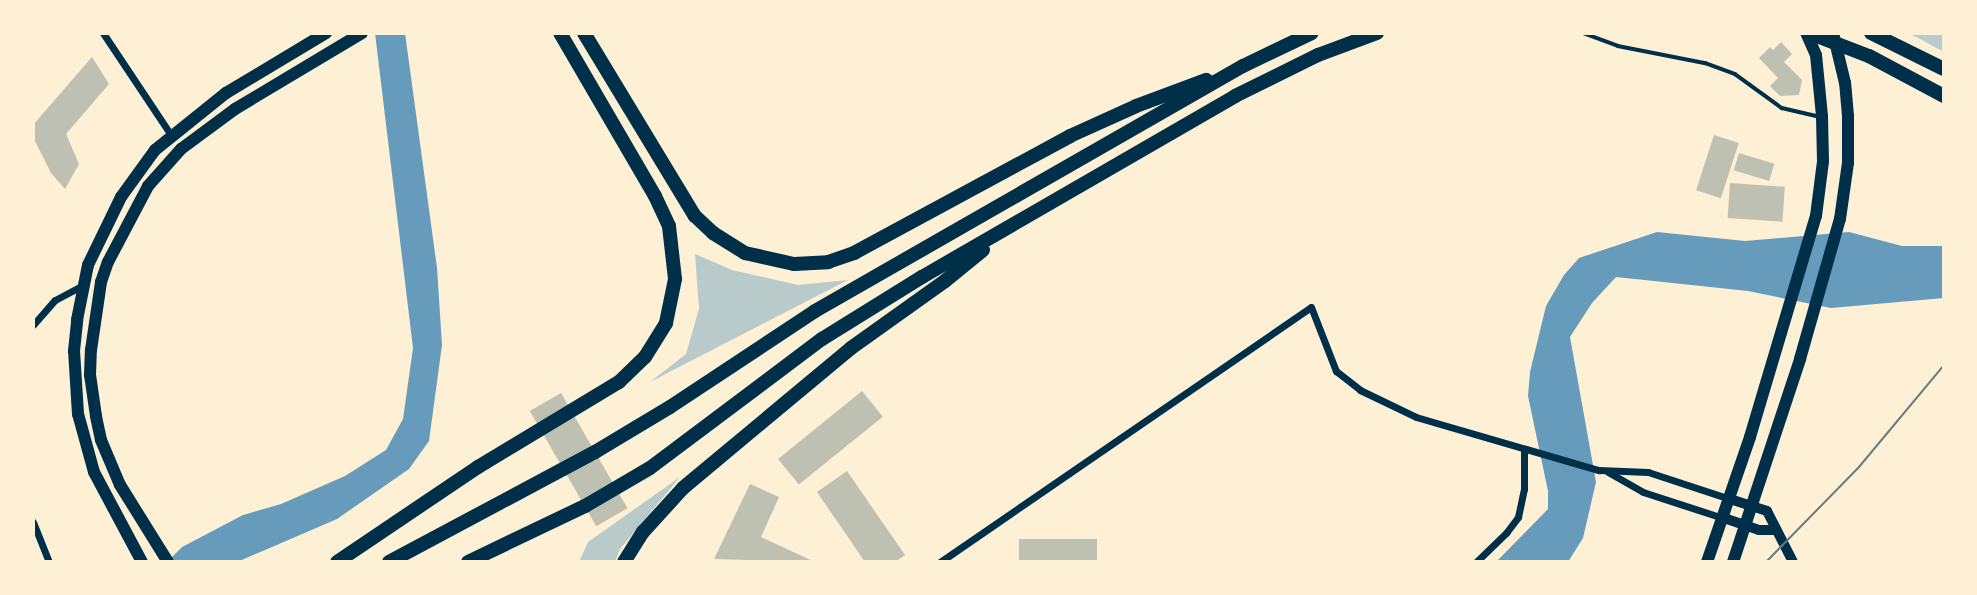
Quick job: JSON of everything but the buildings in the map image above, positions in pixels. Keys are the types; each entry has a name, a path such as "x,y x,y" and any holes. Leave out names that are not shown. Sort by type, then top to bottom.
{"highway":[{"path":"337,562 478,467 619,382 645,357 666,323 675,279 669,226 655,196 560,33"},
{"path":"584,33 695,216 713,233 745,253 794,264 828,262 854,253 1070,136 1136,106 1243,66"},
{"path":"389,562 596,452 816,311 1243,66 1312,33"},
{"path":"468,562 617,489 694,438 838,328 1235,96 1318,55 1377,33"},
{"path":"1807,33 1878,61 1944,96"},
{"path":"1871,33 1944,69"},
{"path":"624,562 649,524 683,488 850,348 945,281 1012,226"}],"main road":[{"path":"142,562 94,472 78,414 74,351 83,285 94,248 121,197 141,167 172,135 226,93 326,33"},
{"path":"1707,562 1730,499 1816,216 1823,161 1822,116 1816,55 1807,33"},
{"path":"1733,562 1812,319 1840,219 1848,163 1846,83 1833,33"},
{"path":"166,560 120,485 101,440 96,416 90,374 91,350 101,282 108,262 148,186 181,149 235,109 360,34"},
{"path":"1820,89 1846,83"}],"street":[{"path":"103,33 172,135"},
{"path":"33,325 55,300 83,285"},
{"path":"940,562 1311,307 1336,370 1347,382 1416,417 1599,470 1648,472 1767,511 1793,562"},
{"path":"1476,562 1506,533 1518,517 1524,489 1524,449"},
{"path":"1608,472 1643,492 1745,525 1776,530"},
{"path":"33,522 48,562"}],"lane":[{"path":"1583,33 1618,46 1705,63 1735,74 1782,108 1822,116"}],"shaded area":[{"path":"1908,33 1944,33 1944,52 1920,39"},
{"path":"695,254 732,270 798,285 848,280 650,382 686,354 699,309"},
{"path":"680,477 620,549 615,562 579,562 588,542"}],"water":[{"path":"375,33 405,33 437,268 442,345 429,441 409,469 337,519 237,562 167,562 182,547 243,515 281,504 345,476 386,450 403,419 413,348"},
{"path":"1657,232 1745,241 1849,232 1902,246 1944,246 1944,298 1831,308 1748,291 1616,277 1592,303 1570,337 1596,482 1583,538 1568,562 1496,562 1548,509 1548,491 1528,396 1530,372 1546,306 1564,275 1579,258"}],"tram line":[{"path":"1766,562 1859,467 1944,365"}]}
